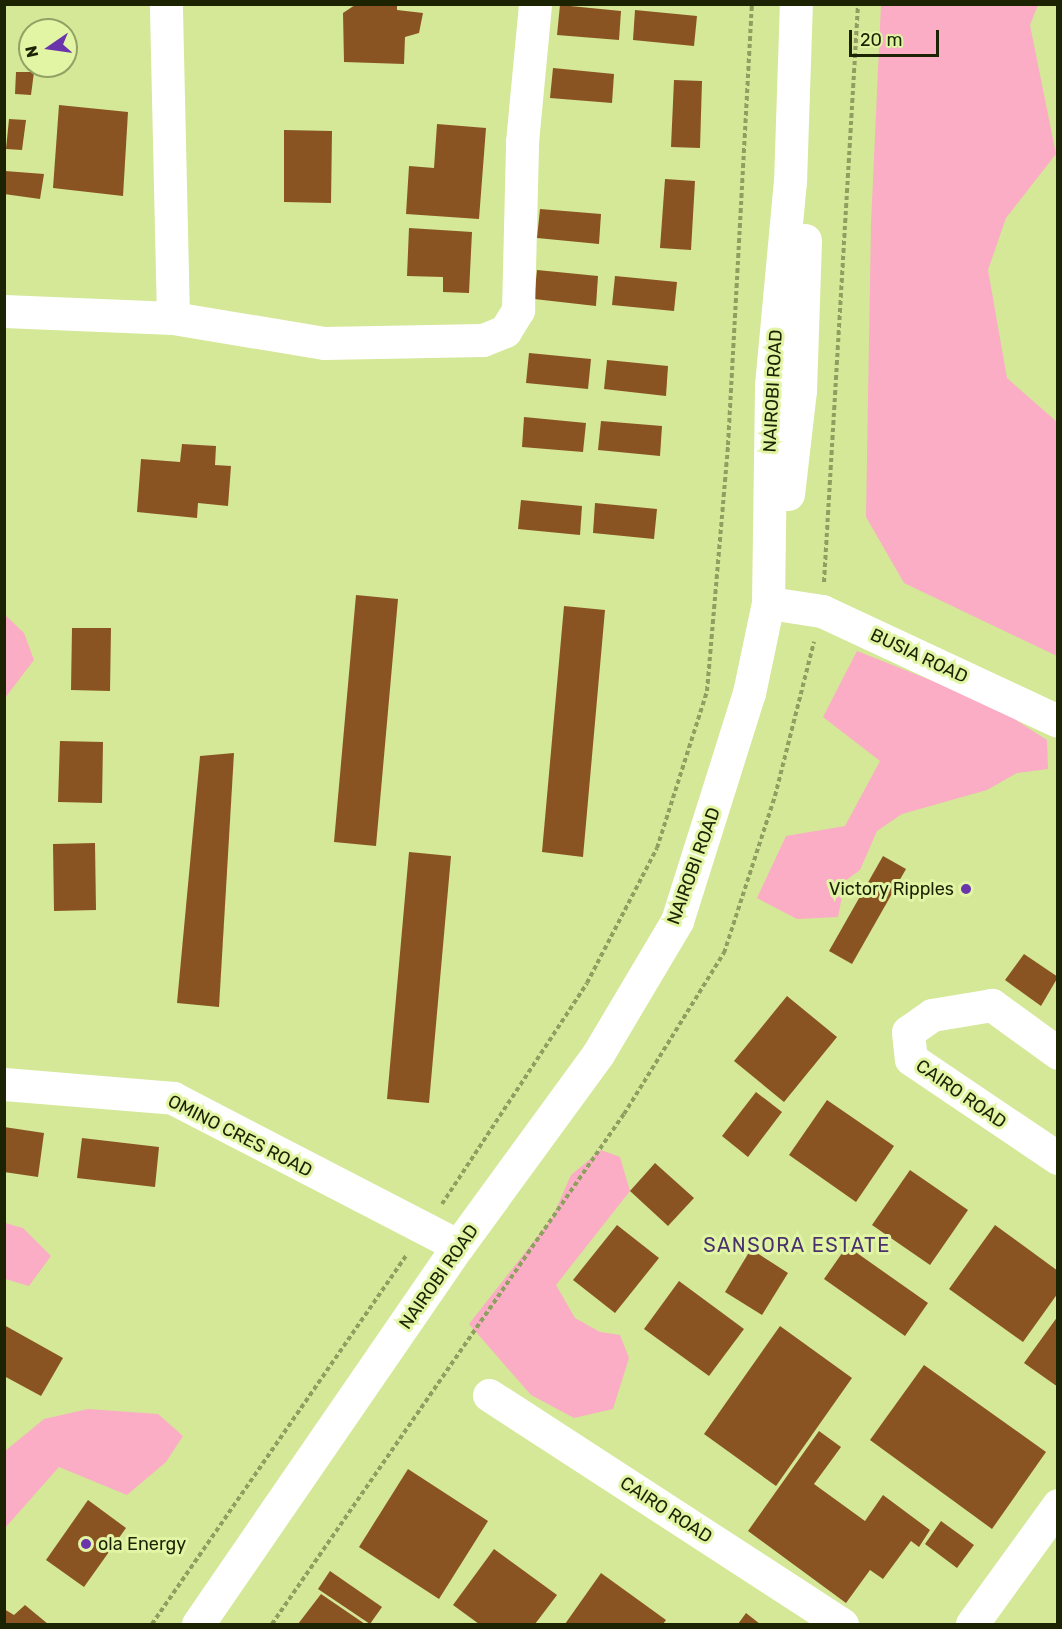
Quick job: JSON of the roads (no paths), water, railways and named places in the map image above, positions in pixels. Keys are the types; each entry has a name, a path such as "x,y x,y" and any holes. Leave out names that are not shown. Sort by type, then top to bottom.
{"main road":[{"path":"166,4 172,318"},
{"path":"4,311 172,318 324,343 483,340 505,331 518,310 522,142 535,4"},
{"name":"NAIROBI ROAD","path":"198,1624 458,1246 598,1054 677,921 749,693 768,603 771,385 790,182 796,4"},
{"name":"NAIROBI ROAD","path":"218,1624 355,1433 643,997 681,924 719,820 776,604 800,391 816,4"},
{"name":"BUSIA ROAD","path":"776,604 822,611 1058,721"},
{"name":"CAIRO ROAD","path":"1058,1053 992,1005 932,1015 908,1032 910,1059 1058,1158"},
{"name":"OMINO CRES ROAD","path":"4,1084 174,1098 458,1246"},
{"name":"CAIRO ROAD","path":"489,1395 842,1624"},
{"path":"972,1624 1058,1505"}],"place":[{"name":"Victory Ripples","path":"966,889"},
{"name":"ola Energy","path":"86,1544"}],"district":[{"name":"SANSORA ESTATE","path":"797,1245"}]}
